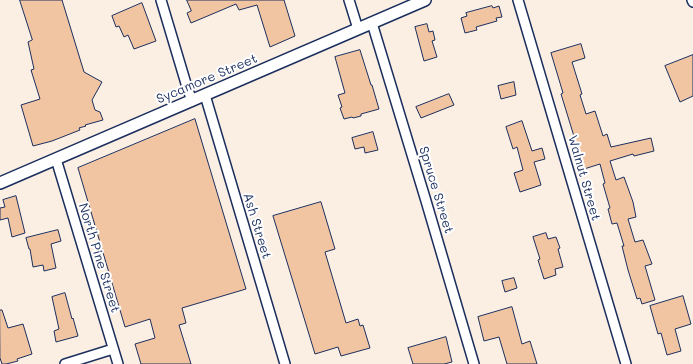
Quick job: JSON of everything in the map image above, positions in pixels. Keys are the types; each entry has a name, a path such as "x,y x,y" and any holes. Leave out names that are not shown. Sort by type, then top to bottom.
{"street":[{"path":"161,0 192,101"},
{"path":"349,0 358,29"},
{"name":"Sycamore Street","path":"0,183 425,0"},
{"name":"Walnut Street","path":"518,0 626,364"},
{"name":"Spruce Street","path":"372,23 474,364"},
{"name":"Ash Street","path":"205,95 285,364"},
{"name":"North Pine Street","path":"56,159 118,364"},
{"path":"65,364 113,349"}],"building":[{"path":"20,0 62,0 84,72 102,82 92,100 95,110 100,112 103,120 85,125 86,126 79,128 80,130 52,141 33,146 21,105 40,99 31,70 34,69 28,42 32,40"},
{"path":"187,0 284,0 295,36 270,47 257,5 239,10 236,4 191,23 187,13 191,11"},
{"path":"142,3 156,41 134,49 128,35 124,37 119,26 116,27 112,16"},
{"path":"492,6 493,8 499,6 502,17 496,18 497,21 476,27 477,30 465,33 461,18 467,16 466,13"},
{"path":"427,24 429,32 433,31 435,40 432,41 437,57 424,61 415,27"},
{"path":"581,44 585,58 572,62 582,94 580,95 586,114 595,111 603,136 607,134 611,147 651,138 654,151 634,156 633,154 610,161 616,180 624,177 633,202 636,217 628,219 635,242 643,240 652,264 645,266 655,300 642,304 640,298 637,299 628,270 622,246 624,246 617,223 612,224 600,164 584,169 561,94 563,93 551,53"},
{"path":"360,50 379,109 361,114 361,116 344,119 340,108 342,107 338,95 345,93 335,57"},
{"path":"693,55 693,96 680,102 665,66"},
{"path":"514,82 516,95 501,99 498,86"},
{"path":"449,94 454,105 421,118 416,107"},
{"path":"195,119 246,289 182,308 186,323 179,325 191,364 141,364 135,344 155,338 150,319 125,327 78,168"},
{"path":"522,121 532,151 542,148 545,159 534,162 541,185 520,192 514,173 523,170 517,147 513,149 506,127"},
{"path":"373,132 378,150 365,153 364,147 355,149 352,138"},
{"path":"16,196 25,233 12,237 8,218 0,220 0,208 5,207 3,200"},
{"path":"321,202 335,249 325,252 346,323 358,319 360,326 363,325 370,348 341,356 338,347 315,354 273,216"},
{"path":"58,230 61,241 51,244 56,268 44,271 43,265 33,267 30,249 26,238"},
{"path":"546,233 548,239 556,237 560,248 558,249 563,267 555,269 556,275 544,279 533,237"},
{"path":"514,278 517,288 505,292 502,281"},
{"path":"65,293 78,336 56,342 54,331 59,329 52,297"},
{"path":"683,296 691,324 675,329 681,351 667,355 661,333 658,334 650,306"},
{"path":"512,307 522,344 530,341 537,364 507,364 499,337 484,341 478,317"},
{"path":"0,310 2,310 8,328 23,324 32,354 17,359 18,361 2,364 0,358"},
{"path":"446,337 452,362 444,364 413,364 408,348"}]}
